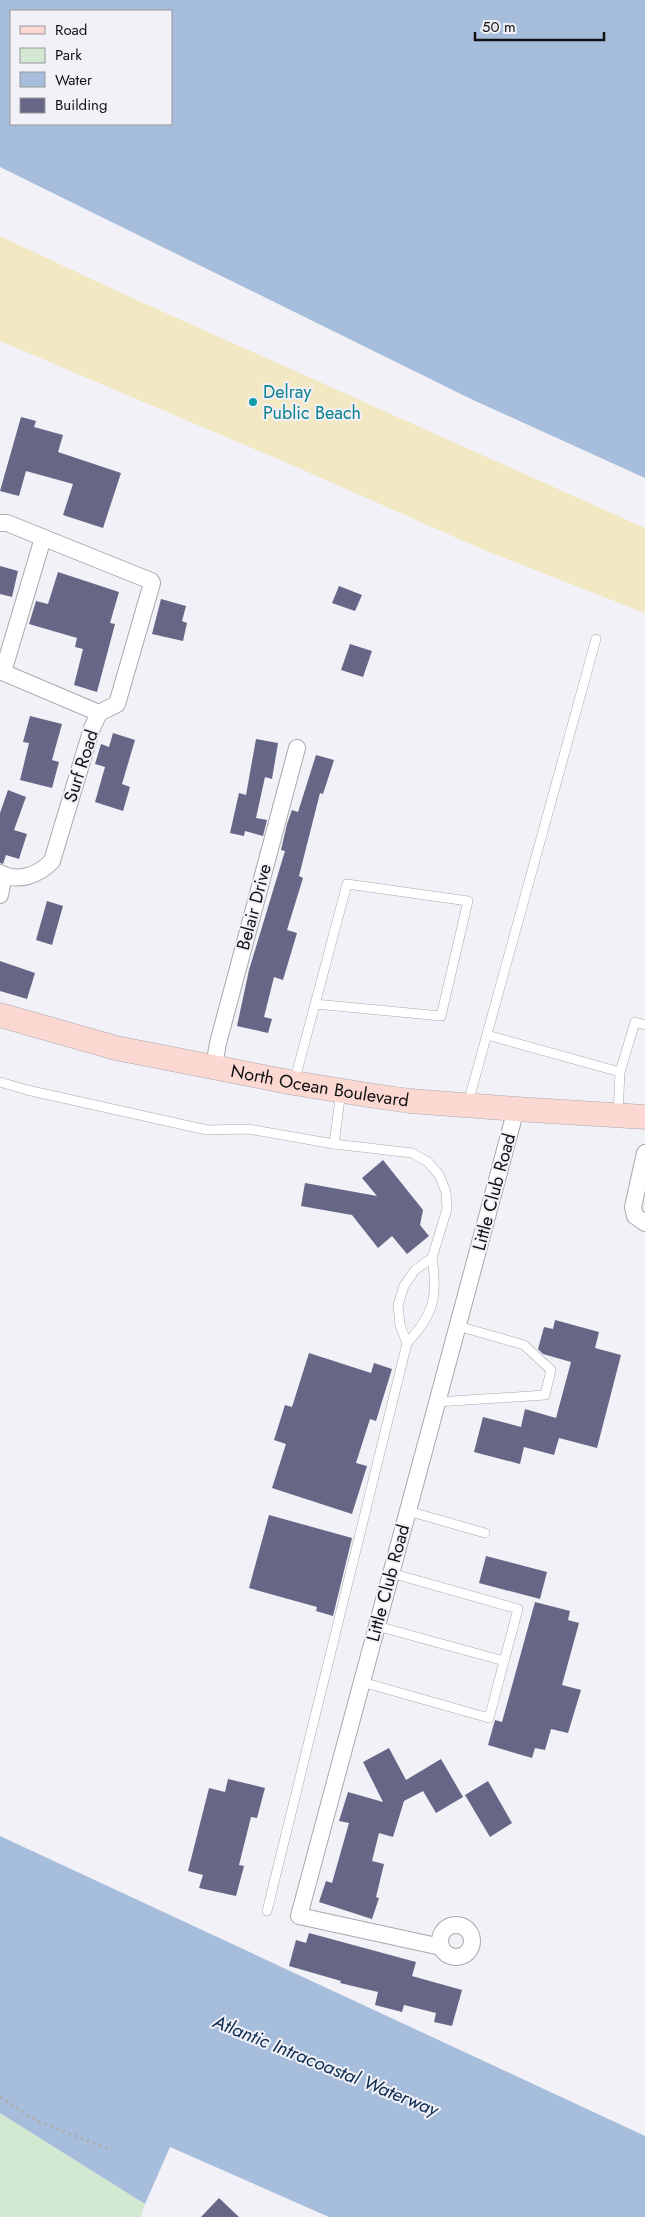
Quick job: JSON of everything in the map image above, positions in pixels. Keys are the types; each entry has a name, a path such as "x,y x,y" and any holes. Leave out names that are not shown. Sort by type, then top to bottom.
{"main road":[{"name":"North Ocean Boulevard","path":"0,1015 116,1048 342,1091 410,1101 645,1117"}],"street":[{"path":"0,523 7,522 43,538 2,672 99,713"},
{"name":"Surf Road","path":"0,894 2,874 31,876 44,869 52,861 92,728 99,713 117,704 152,583 43,538"},
{"name":"Belair Drive","path":"214,1066 220,1035 297,748"},
{"name":"Little Club Road","path":"441,1947 298,1916 516,1109"},
{"path":"645,1153 633,1207 635,1216 645,1223"}],"lane":[{"path":"467,1105 596,639"},
{"path":"294,1083 315,1004 347,884 468,902 441,1016 315,1004"},
{"path":"618,1115 620,1072 635,1022 645,1025"},
{"path":"487,1035 620,1072"},
{"path":"0,1082 26,1090 207,1130 248,1129 334,1144 412,1154 428,1162 439,1175 446,1192 447,1209 432,1258 436,1281 432,1304 423,1326 407,1343 267,1911"},
{"path":"334,1144 342,1091"},
{"path":"407,1343 400,1325 398,1305 404,1286 415,1270 432,1258"},
{"path":"437,1402 545,1395 551,1370 524,1345 458,1326"},
{"path":"408,1511 485,1533"},
{"path":"362,1682 489,1718 518,1609 391,1573"},
{"path":"377,1626 504,1661"}],"path":[{"path":"0,2097 37,2121 112,2150"}],"green space":[{"path":"0,2113 145,2204 141,2217 0,2217"}],"sand":[{"name":"Delray Public Beach","path":"0,236 117,291 645,528 645,613 484,550 285,462 0,341"}],"water":[{"path":"0,0 645,0 645,478 471,399 0,167"},
{"name":"Atlantic Intracoastal Waterway","path":"0,1836 645,2136 645,2217 329,2217 170,2147 145,2204 0,2113"}],"building":[{"path":"21,417 36,421 34,427 63,435 58,452 121,473 103,528 63,515 73,484 26,471 19,496 0,491"},
{"path":"0,566 18,571 12,597 0,594"},
{"path":"58,572 119,592 110,623 115,624 97,692 74,685 83,649 75,647 77,638 29,624 36,601 48,604"},
{"path":"339,586 362,595 355,611 332,603"},
{"path":"161,599 186,606 182,621 187,623 183,641 152,634"},
{"path":"350,644 372,651 363,677 341,670"},
{"path":"30,716 62,724 52,760 59,762 52,788 20,780 29,743 23,742"},
{"path":"113,733 135,740 122,784 130,787 123,811 95,802 105,767 95,764 101,744 109,747"},
{"path":"256,739 278,743 272,779 265,777 256,818 267,820 263,836 245,831 244,836 230,833 239,793 246,795"},
{"path":"316,755 334,760 323,794 320,793 299,876 303,878 287,930 297,933 283,980 274,977 264,1017 272,1019 268,1033 237,1026 249,970 285,851 281,850 287,824 292,810 298,812"},
{"path":"8,790 26,797 14,830 27,834 19,859 6,855 3,864 0,863 0,813"},
{"path":"47,901 63,906 52,945 36,940"},
{"path":"0,961 35,973 27,999 0,991"},
{"path":"383,1160 423,1210 420,1225 429,1236 407,1254 392,1236 378,1248 352,1215 301,1206 305,1183 377,1196 362,1178"},
{"path":"555,1320 599,1332 595,1348 621,1355 597,1448 559,1438 554,1455 524,1447 520,1464 474,1452 483,1417 521,1427 525,1409 556,1418 571,1362 543,1354 538,1349 544,1327 553,1329"},
{"path":"309,1353 371,1373 374,1363 392,1369 376,1421 370,1419 356,1463 367,1466 352,1514 272,1488 286,1444 274,1440 285,1405 292,1407"},
{"path":"269,1515 352,1538 333,1616 316,1611 317,1607 249,1588"},
{"path":"486,1556 547,1572 540,1599 479,1583"},
{"path":"535,1602 570,1611 568,1620 579,1623 562,1685 581,1690 568,1733 551,1729 545,1750 535,1748 532,1758 488,1745 495,1720 502,1722"},
{"path":"389,1748 406,1780 441,1759 463,1797 436,1813 423,1791 404,1801 393,1837 379,1833 372,1861 384,1864 376,1897 379,1898 372,1919 319,1902 326,1881 332,1883 349,1823 339,1821 348,1792 383,1802 363,1762"},
{"path":"228,1779 265,1788 257,1818 251,1817 239,1865 244,1866 236,1896 199,1888 203,1875 188,1871 209,1788 225,1792"},
{"path":"488,1781 512,1823 490,1837 465,1795"},
{"path":"309,1933 416,1962 412,1976 462,1990 452,2026 434,2022 436,2013 404,2005 402,2012 375,2005 378,1992 340,1983 341,1981 289,1966 296,1940 306,1943"},
{"path":"219,2198 239,2217 201,2217"}],"place":[{"name":"Delray Public Beach","path":"253,402"}]}
